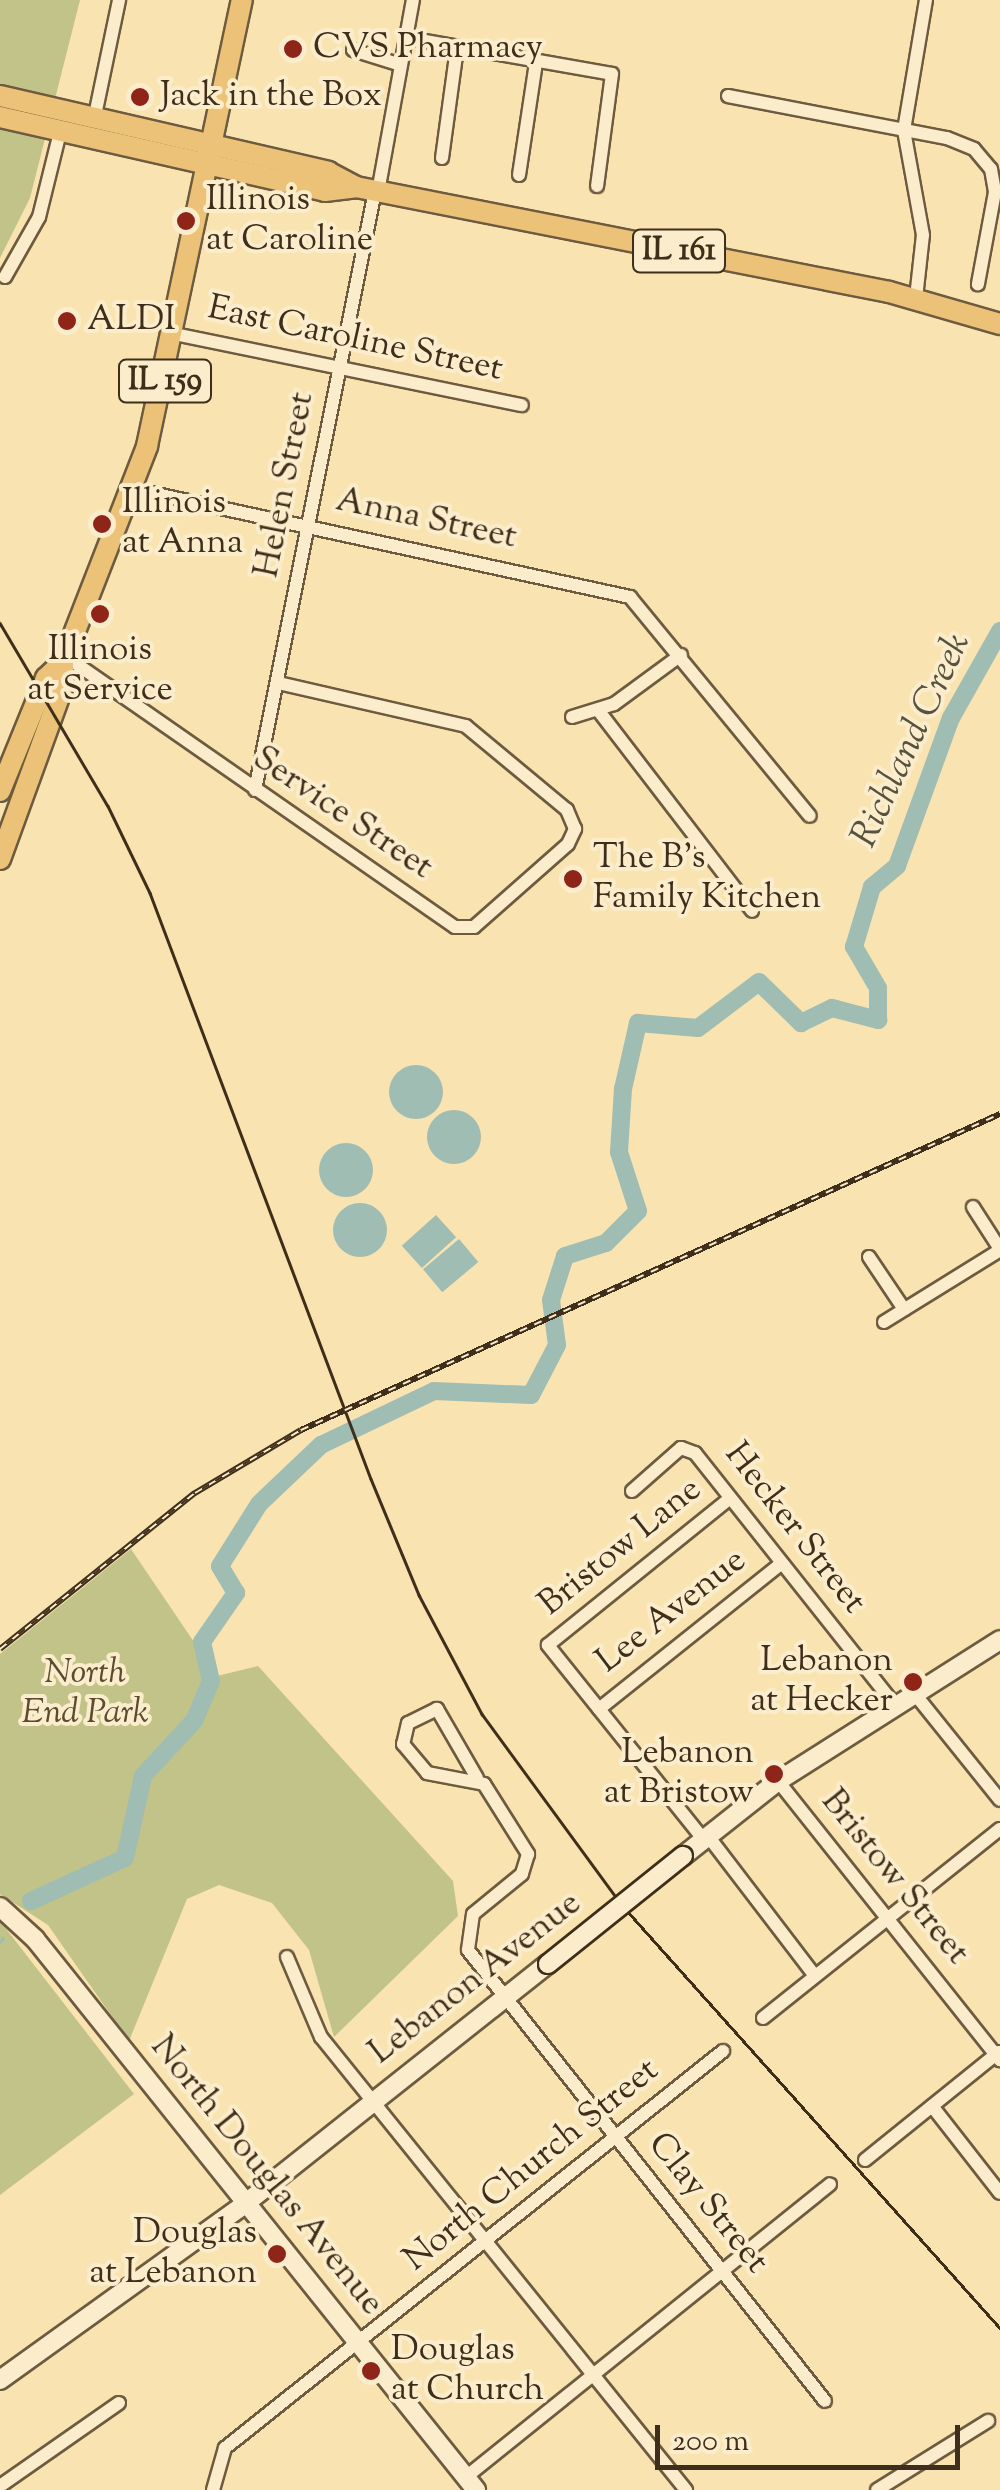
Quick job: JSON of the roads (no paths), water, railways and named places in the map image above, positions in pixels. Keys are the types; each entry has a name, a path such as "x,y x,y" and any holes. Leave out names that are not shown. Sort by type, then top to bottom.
{"main road":[{"name":"IL 159","path":"0,791 46,678 64,659 133,490 175,334 242,0"},
{"name":"IL 161","path":"0,96 94,120 210,157"},
{"name":"IL 161","path":"0,117 60,132 328,172 369,190 916,298 1000,324"},
{"name":"IL 159","path":"0,858 64,686 64,659"},
{"name":"Lebanon Avenue","path":"0,2380 246,2203 778,1782 1000,1640"},
{"name":"North Douglas Avenue","path":"0,1907 36,1939 471,2484"}],"street":[{"path":"94,120 119,0"},
{"name":"Helen Street","path":"255,790 340,368 369,190 398,64 408,38 413,0"},
{"path":"916,298 924,235 904,130 926,0"},
{"path":"408,38 612,74 597,186"},
{"path":"442,158 457,48"},
{"path":"352,50 398,64"},
{"path":"519,175 536,62"},
{"path":"728,96 947,138 985,159 994,180 996,214 978,284"},
{"path":"5,277 39,217 60,132"},
{"name":"East Caroline Street","path":"175,334 522,405"},
{"name":"Anna Street","path":"133,490 630,596 810,816"},
{"path":"572,717 598,710 681,655"},
{"name":"Service Street","path":"64,659 455,927 474,927 568,844 576,830 567,810 466,726 278,683"},
{"path":"598,710 752,911"},
{"path":"884,1322 1000,1249 973,1207"},
{"path":"869,1257 904,1310"},
{"name":"Hecker Street","path":"632,1492 681,1448 695,1453 895,1706"},
{"name":"Bristow Lane","path":"599,1708 548,1645 730,1498"},
{"name":"Lee Avenue","path":"599,1708 782,1564"},
{"path":"914,1693 1000,1800"},
{"name":"Clay Street","path":"477,1778 432,1777 404,1744 408,1723 432,1708 441,1712 477,1778 528,1854 526,1869 474,1914 467,1930 468,1950 825,2401"},
{"path":"599,1708 816,1976"},
{"name":"Bristow Street","path":"778,1782 999,2055"},
{"path":"763,2018 1000,1829"},
{"path":"287,1957 321,2038 376,2100 596,2372 686,2490"},
{"name":"North Church Street","path":"212,2490 225,2448 723,2052"},
{"path":"865,2160 999,2055"},
{"path":"932,2106 1000,2193"},
{"path":"471,2484 596,2372 830,2184"},
{"path":"0,2486 119,2404"},
{"path":"877,2490 988,2422"}],"water":[{"path":"416,1065 435,1073 443,1092 435,1111 416,1119 397,1111 389,1092 397,1073"},
{"path":"454,1110 473,1118 481,1137 473,1156 454,1164 435,1156 427,1137 435,1118"},
{"path":"346,1143 365,1151 373,1170 365,1189 346,1197 327,1189 319,1170 327,1151"},
{"path":"360,1203 379,1211 387,1230 379,1249 360,1257 341,1249 333,1230 341,1211"},
{"path":"436,1215 456,1237 422,1268 402,1246"},
{"path":"459,1239 478,1262 442,1292 423,1269"}],"waterway":[{"name":"Richland Creek","path":"31,1901 125,1858 143,1776 194,1721 211,1681 202,1642 236,1593 220,1566 259,1504 321,1445 434,1391 531,1395 557,1345 551,1300 565,1256 606,1243 638,1211 619,1152 623,1089 638,1023 698,1028 759,982 801,1023 832,1008 878,1020 878,988 854,947 872,887 897,866 951,718 1000,631"},
{"name":"Richland Creek","path":"0,1942 3,1938"}],"tram line":[{"path":"0,623 108,806 150,893 371,1479 419,1595 482,1714 621,1904 1000,2328"}],"railway":[{"path":"0,1649 195,1493 301,1430 1000,1114"}],"place":[{"name":"CVS Pharmacy","path":"293,49"},
{"name":"Jack in the Box","path":"140,97"},
{"name":"Illinois at Caroline","path":"186,221"},
{"name":"ALDI","path":"67,321"},
{"name":"Illinois at Anna","path":"102,524"},
{"name":"Illinois at Service","path":"100,614"},
{"name":"The B's Family Kitchen","path":"573,879"},
{"name":"Lebanon at Hecker","path":"913,1682"},
{"name":"Lebanon at Bristow","path":"774,1774"},
{"name":"Douglas at Lebanon","path":"277,2254"},
{"name":"Douglas at Church","path":"371,2371"}],"park label":[{"name":"North End Park","path":"85,1694"}]}
